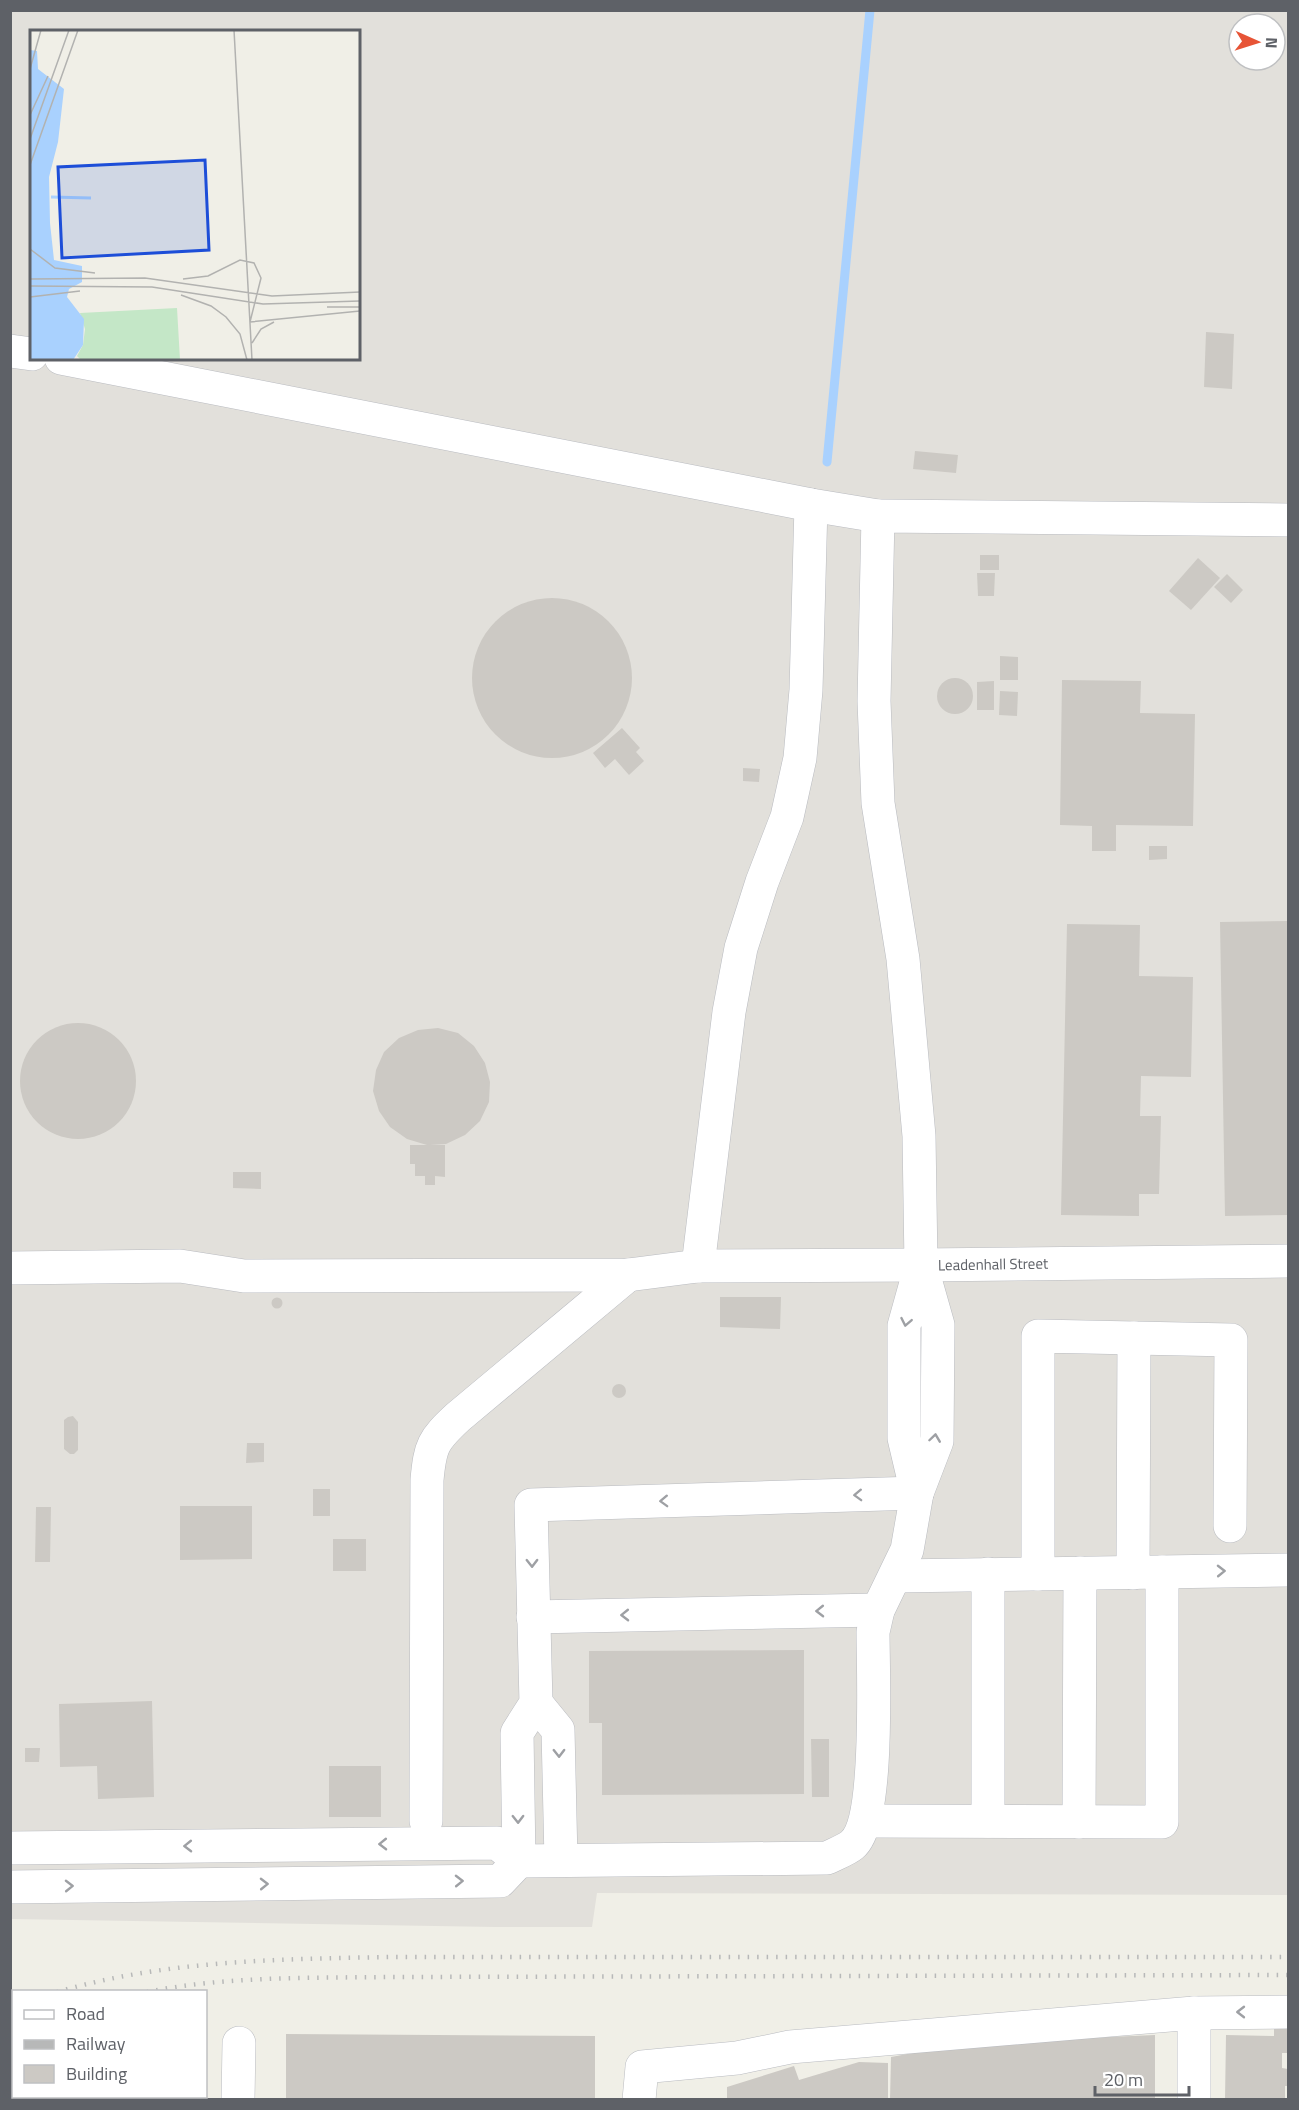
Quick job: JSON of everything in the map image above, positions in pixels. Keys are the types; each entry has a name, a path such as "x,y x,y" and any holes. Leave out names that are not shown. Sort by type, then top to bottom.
{"street":[{"path":"10,351 30,354"},
{"path":"71,360 811,505 878,516 1288,520"},
{"path":"698,1266 729,1012 741,948 762,882 787,817 800,758 807,690 811,505"},
{"path":"10,1848 497,1843 519,1861 827,1857 853,1845 866,1821 872,1783 873,1632 878,1610 907,1550 917,1493 937,1441 938,1325 921,1265 919,1136 903,959 878,803 874,701 878,516"},
{"name":"Leadenhall Street","path":"10,1268 180,1266 244,1276 628,1275 698,1266 1288,1261"},
{"path":"426,1821 429,1455 438,1436 458,1417 628,1275"},
{"path":"1038,1574 1038,1336 1231,1340 1230,1526"},
{"path":"866,1821 1162,1822 1134,1338"},
{"path":"10,1887 500,1881 519,1861 517,1733 536,1703 531,1505 917,1493"},
{"path":"896,1576 1288,1570"},
{"path":"1079,1822 1080,1573"},
{"path":"988,1574 988,1821"},
{"path":"533,1617 878,1610"},
{"path":"536,1703 558,1730 561,1860"},
{"path":"639,2100 642,2067 737,2058 790,2046 1194,2013 1288,2012"},
{"path":"1194,2013 1194,2100"},
{"path":"238,2100 239,2043"}],"shaded area":[{"path":"11,11 1288,11 1288,1895 597,1893 592,1927 11,1919"}],"building":[{"path":"1206,332 1234,334 1232,389 1204,387"},
{"path":"915,451 958,455 956,473 913,469"},
{"path":"980,555 999,555 999,570 980,570"},
{"path":"1198,558 1220,578 1191,610 1169,591"},
{"path":"977,573 995,573 994,596 978,596"},
{"path":"1227,574 1243,590 1231,603 1214,587"},
{"path":"552,598 568,599 583,604 597,611 609,621 619,633 626,647 631,662 631,694 626,709 619,723 609,735 597,745 583,752 568,757 552,758 536,757 521,752 507,745 495,735 485,723 478,709 473,694 472,678 473,662 478,647 485,633 495,621 507,611 521,604 536,599"},
{"path":"1000,656 1018,657 1018,680 1000,680"},
{"path":"955,678 968,683 973,696 968,709 955,714 942,709 937,696 942,683"},
{"path":"1062,680 1141,681 1140,713 1195,714 1193,826 1116,825 1116,851 1092,851 1092,826 1060,825"},
{"path":"994,681 994,710 977,710 977,682"},
{"path":"1000,691 1018,692 1017,716 999,715"},
{"path":"622,728 640,748 636,752 644,761 629,775 615,759 605,768 593,753"},
{"path":"743,768 760,769 759,782 743,781"},
{"path":"1149,846 1167,846 1167,859 1149,860"},
{"path":"1288,921 1288,1215 1225,1216 1220,922"},
{"path":"1067,924 1140,925 1139,976 1193,977 1191,1077 1141,1076 1140,1116 1161,1116 1159,1194 1139,1194 1139,1216 1061,1215"},
{"path":"78,1023 100,1028 119,1040 131,1059 136,1081 131,1103 119,1122 100,1134 78,1139 56,1134 37,1122 25,1103 20,1081 25,1059 37,1040 56,1028"},
{"path":"438,1028 458,1033 474,1046 485,1063 490,1082 489,1102 480,1121 465,1135 446,1144 430,1145 445,1145 445,1177 435,1176 435,1185 425,1185 425,1176 415,1176 415,1164 410,1164 410,1145 427,1145 407,1139 390,1127 379,1111 373,1091 376,1070 384,1052 399,1038 418,1030"},
{"path":"233,1172 261,1172 261,1189 233,1188"},
{"path":"277,1297 283,1303 277,1309 271,1303"},
{"path":"720,1297 781,1297 780,1329 720,1327"},
{"path":"616,1384 622,1384 626,1391 622,1398 616,1398 612,1394 612,1388"},
{"path":"73,1416 78,1422 78,1450 70,1454 64,1449 64,1420"},
{"path":"247,1443 264,1443 264,1462 246,1463"},
{"path":"313,1489 330,1489 330,1516 313,1516"},
{"path":"180,1506 252,1506 252,1559 180,1560"},
{"path":"36,1507 51,1507 50,1562 35,1562"},
{"path":"333,1539 366,1539 366,1571 333,1571"},
{"path":"804,1650 804,1794 602,1795 602,1723 589,1723 589,1651"},
{"path":"152,1701 154,1797 98,1799 97,1766 60,1767 59,1704"},
{"path":"811,1739 829,1739 829,1797 812,1797"},
{"path":"25,1748 40,1748 39,1762 25,1762"},
{"path":"329,1766 381,1766 381,1817 329,1817"},
{"path":"1274,2022 1288,2022 1288,2053 1282,2053 1282,2068 1288,2069 1285,2100 1225,2100 1226,2035 1274,2036"},
{"path":"286,2034 595,2036 595,2100 286,2100"},
{"path":"1155,2035 1155,2100 890,2100 891,2057 967,2043"},
{"path":"10,2062 12,2062 12,2098 187,2098 187,2100 10,2100"},
{"path":"859,2062 888,2063 888,2100 727,2100 727,2087 794,2066 799,2080"}],"waterway":[{"path":"827,462 870,10"}],"railway":[{"path":"64,1990 98,1981 182,1967 308,1959 393,1957 1288,1957"},
{"path":"159,1990 238,1980 300,1978 1288,1975"}]}
